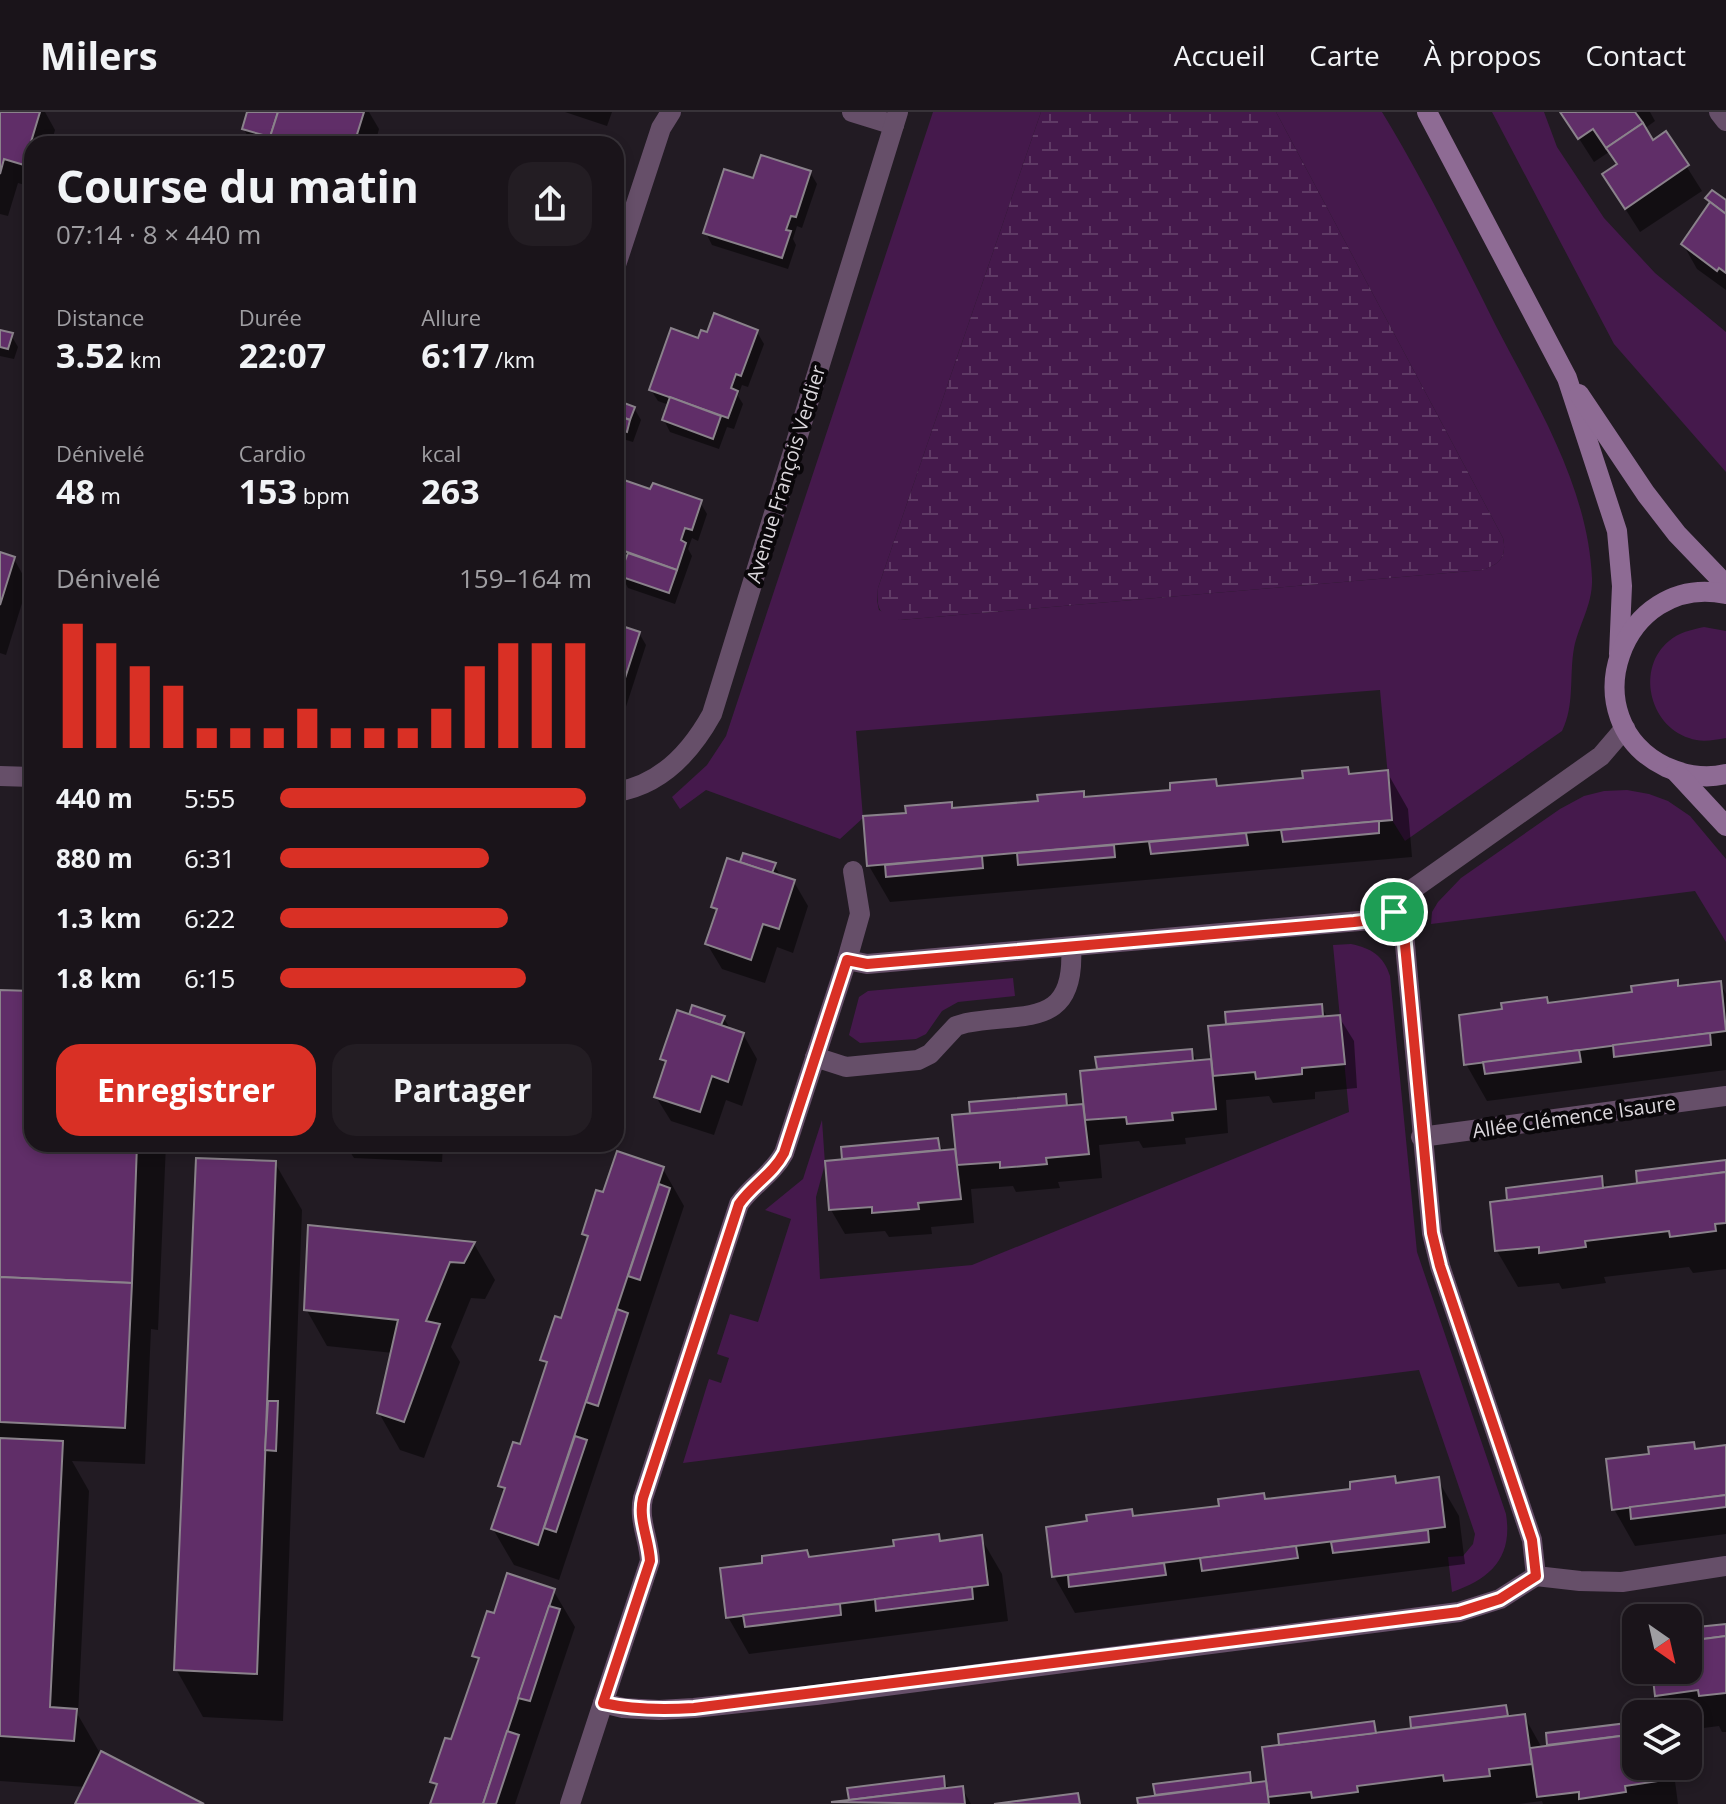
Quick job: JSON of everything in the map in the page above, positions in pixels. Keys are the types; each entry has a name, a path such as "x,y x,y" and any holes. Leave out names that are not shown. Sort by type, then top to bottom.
{"main road":[{"path":"1427,112 1567,378 1646,494 1677,534 1726,585"},
{"path":"1567,378 1617,531 1622,586 1614,692 1625,728 1638,747 1656,762 1676,772 1699,776 1726,774"},
{"path":"1619,654 1639,622 1669,599 1704,592 1726,594"},
{"path":"1676,772 1726,826"}],"street":[{"path":"624,241 661,128 671,112"},
{"path":"852,112 896,118"},
{"path":"1719,112 1726,121"},
{"name":"Avenue François Verdier","path":"624,790 643,784 664,772 690,747 712,714 896,118"},
{"path":"847,960 867,964 1371,920 1394,912 1410,891 1601,756 1625,728"},
{"path":"0,776 24,777"},
{"path":"570,1804 650,1561 641,1516 643,1498 739,1204 751,1188 774,1168 784,1153 847,960 860,914 853,871"},
{"path":"1394,912 1403,923 1432,1233 1532,1540 1536,1576"},
{"path":"815,1057 846,1067 918,1060 930,1054 956,1026 1043,1013 1057,1003 1070,982 1071,947"},
{"name":"Allée Clémence Isaure","path":"1421,1137 1726,1096"},
{"path":"603,1703 623,1708 659,1710 694,1708 1459,1612 1500,1599 1536,1576 1622,1582 1726,1566"}],"green space":[{"path":"933,112 1041,112 878,588 879,610 900,620 1482,570 1498,562 1503,555 1503,538 1276,112 1382,112 1427,191 1543,416 1571,479 1581,511 1592,587 1574,648 1570,701 1562,731 1405,841 1392,820 1380,690 856,731 863,818 840,839 706,790 680,809 672,797 707,765 726,736"},
{"path":"1041,112 1276,112 1503,538 1503,555 1498,562 1482,570 900,620 883,613 878,601 878,588"},
{"path":"1492,112 1544,112 1557,147 1604,218 1655,273 1726,332 1726,472 1614,344"},
{"path":"1704,627 1726,631 1726,738 1703,741 1675,731 1664,721 1656,709 1650,680 1659,652 1669,641 1681,633"},
{"path":"1627,790 1668,801 1690,816 1726,859 1726,942 1695,891 1431,924 1432,912 1438,902 1461,878 1560,809 1584,796"},
{"path":"1351,944 1376,954 1390,976 1417,1252 1506,1514 1506,1542 1502,1554 1488,1573 1452,1592 1448,1557 1463,1556 1473,1544 1475,1534 1419,1370 683,1463 709,1379 721,1383 729,1358 717,1354 730,1314 758,1322 791,1219 765,1210 803,1179 822,1120 825,1164 816,1197 820,1279 972,1265 1349,1112 1333,945"},
{"path":"1013,978 1015,996 958,1002 942,1011 926,1034 916,1039 860,1043 849,1035 859,997 868,991"}],"building":[{"path":"0,112 40,112 33,136 24,136 24,165 4,159 0,174"},
{"path":"247,112 278,112 270,136 242,129"},
{"path":"278,112 364,112 356,136 270,136"},
{"path":"1560,112 1635,112 1643,123 1606,148 1593,129 1578,139"},
{"path":"1643,123 1653,140 1666,131 1689,165 1625,209 1602,174 1617,164 1606,148"},
{"path":"761,155 811,171 796,217 791,216 786,230 791,231 782,258 703,233 724,169 753,178"},
{"path":"1712,190 1726,200 1726,214 1705,198"},
{"path":"1710,202 1726,214 1726,273 1719,268 1717,271 1681,244"},
{"path":"714,313 758,330 741,376 736,374 731,388 738,391 728,418 649,390 671,328 698,338 701,330 707,332"},
{"path":"0,330 13,333 8,349 0,347"},
{"path":"670,397 721,416 713,439 662,420"},
{"path":"624,403 635,407 630,420 624,418"},
{"path":"624,418 630,420 627,432 624,431"},
{"path":"624,480 650,489 653,483 702,500 692,530 685,528 681,540 686,543 677,570 624,551"},
{"path":"0,552 15,557 0,605"},
{"path":"628,553 677,570 669,593 624,578"},
{"path":"624,627 640,632 624,681"},
{"path":"1348,767 1349,774 1388,770 1392,820 867,866 863,816 906,813 905,806 952,802 952,808 1038,801 1037,795 1084,791 1084,797 1170,790 1170,783 1216,779 1217,786 1303,778 1302,771"},
{"path":"1379,821 1379,833 1283,842 1281,830"},
{"path":"1246,833 1248,845 1151,854 1149,842"},
{"path":"1114,845 1115,857 1018,865 1017,853"},
{"path":"743,853 776,863 772,873 740,862"},
{"path":"982,856 983,868 886,877 885,865"},
{"path":"727,858 795,880 779,929 763,924 751,960 705,944 717,909 711,907"},
{"path":"1678,980 1678,986 1721,981 1726,1031 1464,1065 1459,1015 1502,1009 1501,1003 1547,997 1548,1003 1632,992 1631,986"},
{"path":"0,990 24,991 24,1152 137,1152 132,1283 0,1277"},
{"path":"1322,1004 1323,1016 1226,1024 1225,1012"},
{"path":"692,1005 725,1016 721,1025 689,1015"},
{"path":"677,1010 744,1033 728,1082 712,1076 700,1112 654,1097 666,1061 660,1059"},
{"path":"1340,1015 1345,1064 1302,1068 1302,1074 1256,1079 1255,1072 1213,1076 1208,1026"},
{"path":"1710,1033 1711,1045 1614,1057 1613,1045"},
{"path":"1192,1049 1193,1061 1097,1069 1095,1057"},
{"path":"1579,1050 1581,1062 1485,1074 1483,1062"},
{"path":"1211,1059 1216,1109 1172,1113 1173,1120 1127,1124 1126,1117 1085,1120 1080,1071"},
{"path":"1066,1094 1067,1106 970,1114 969,1102"},
{"path":"1083,1104 1089,1154 1046,1158 1047,1164 1000,1168 1000,1162 957,1165 952,1115"},
{"path":"938,1138 940,1150 842,1159 841,1147"},
{"path":"955,1149 961,1199 918,1203 919,1209 872,1213 872,1207 829,1210 825,1161"},
{"path":"617,1152 664,1167 538,1545 491,1529 505,1488 498,1486 513,1442 520,1444 547,1362 540,1360 555,1316 561,1318 588,1236 582,1234 596,1190 603,1192"},
{"path":"196,1158 276,1161 257,1674 174,1670"},
{"path":"1726,1160 1726,1172 1637,1183 1636,1171"},
{"path":"1726,1172 1726,1223 1715,1224 1716,1231 1670,1237 1669,1231 1585,1241 1586,1247 1539,1253 1539,1247 1495,1251 1490,1202"},
{"path":"1602,1176 1603,1188 1507,1200 1506,1188"},
{"path":"659,1184 670,1188 640,1280 628,1276"},
{"path":"308,1225 475,1242 464,1263 450,1262 426,1321 440,1324 404,1422 377,1413 398,1320 304,1310"},
{"path":"0,1277 132,1283 125,1428 0,1422"},
{"path":"617,1309 628,1313 598,1406 586,1402"},
{"path":"268,1401 278,1401 276,1451 265,1450"},
{"path":"575,1436 587,1440 556,1532 544,1528"},
{"path":"0,1438 63,1441 50,1707 77,1709 74,1741 0,1736"},
{"path":"1694,1442 1695,1449 1726,1445 1726,1495 1612,1510 1606,1459 1649,1454 1648,1447"},
{"path":"1395,1476 1396,1483 1439,1477 1445,1527 1052,1577 1046,1527 1087,1521 1086,1515 1132,1509 1133,1516 1219,1506 1218,1499 1264,1493 1265,1499 1350,1489 1350,1482"},
{"path":"1726,1495 1726,1507 1631,1519 1630,1507"},
{"path":"1428,1530 1429,1542 1333,1553 1331,1542"},
{"path":"939,1534 940,1541 982,1535 988,1585 726,1618 720,1568 762,1563 762,1556 807,1550 809,1557 894,1546 893,1540"},
{"path":"1296,1546 1298,1558 1202,1571 1200,1558"},
{"path":"1164,1563 1166,1575 1069,1587 1068,1575"},
{"path":"507,1573 555,1589 483,1804 430,1804 437,1784 430,1782 445,1738 451,1739 479,1658 472,1656 487,1611 494,1613"},
{"path":"972,1587 973,1599 876,1611 875,1599"},
{"path":"840,1604 841,1615 745,1627 743,1615"},
{"path":"549,1606 560,1609 530,1701 518,1698"},
{"path":"1726,1624 1726,1636 1702,1639 1702,1627"},
{"path":"1726,1636 1726,1693 1699,1696 1698,1690 1655,1696 1654,1684 1702,1684 1702,1639"},
{"path":"1506,1705 1508,1716 1411,1728 1410,1717"},
{"path":"1525,1714 1532,1764 1489,1769 1490,1776 1444,1781 1443,1775 1357,1786 1358,1792 1312,1798 1311,1792 1268,1797 1262,1747"},
{"path":"1374,1721 1376,1733 1279,1745 1278,1734"},
{"path":"1622,1724 1622,1736 1547,1745 1546,1733"},
{"path":"507,1731 519,1735 496,1804 483,1804"},
{"path":"1622,1736 1622,1780 1665,1780 1625,1786 1626,1792 1579,1799 1579,1792 1537,1797 1530,1748"},
{"path":"101,1751 204,1804 75,1804"},
{"path":"1250,1772 1251,1783 1155,1795 1153,1784"},
{"path":"944,1776 945,1788 849,1800 847,1788"},
{"path":"1266,1781 1269,1804 1138,1804 1137,1798"},
{"path":"963,1786 965,1804 831,1802 849,1800"},
{"path":"1078,1793 1080,1804 994,1804"}],"route":[{"path":"1394,912 1403,923 1432,1233 1440,1266 1532,1540 1536,1576 1500,1599 1459,1612 694,1708 659,1710 623,1708 603,1703 650,1561 641,1516 643,1498 739,1204 751,1188 767,1176 784,1153 847,960 867,964 1354,922 1394,912"}]}
